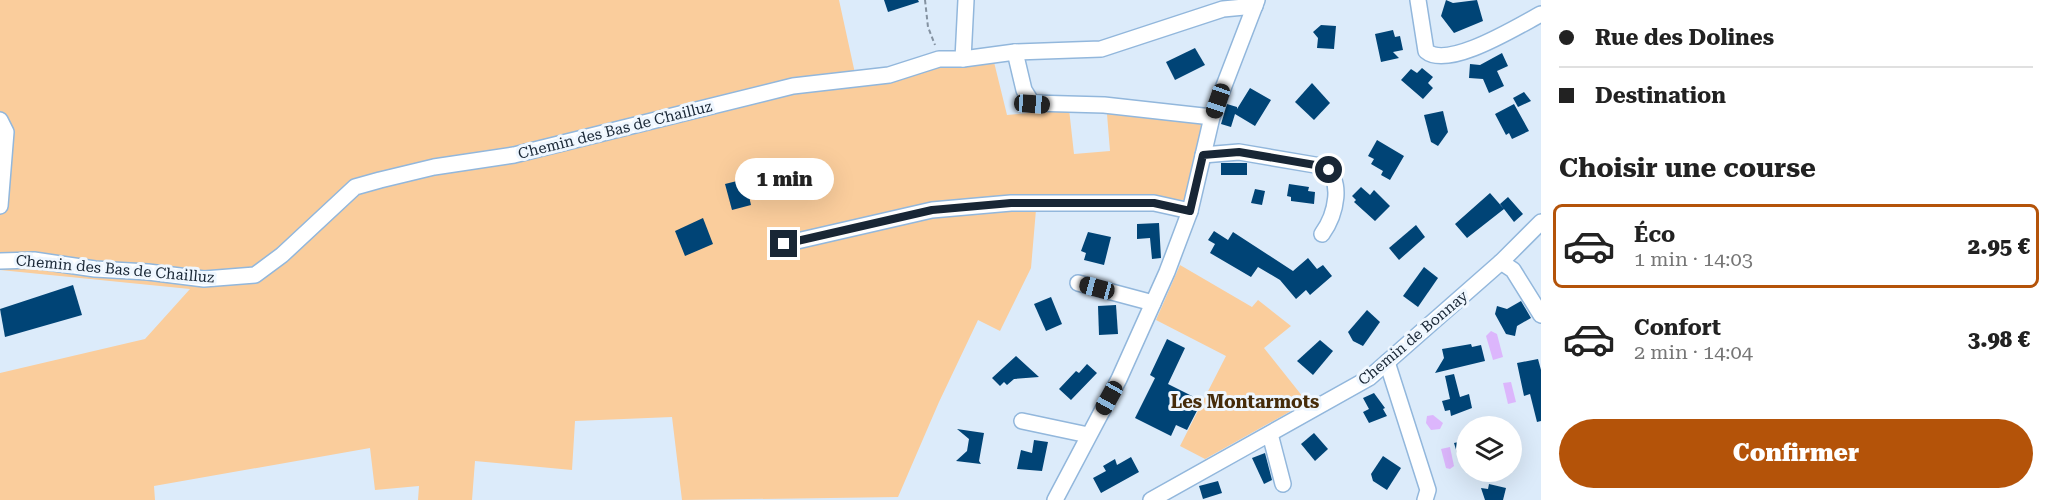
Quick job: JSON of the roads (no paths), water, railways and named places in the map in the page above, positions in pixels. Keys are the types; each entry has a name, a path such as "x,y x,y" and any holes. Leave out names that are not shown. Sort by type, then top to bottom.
{"street":[{"path":"963,59 966,0"},
{"path":"1418,0 1426,51 1431,55 1444,57 1499,36 1541,14"},
{"path":"1055,500 1119,379 1153,303 1190,211 1212,117 1256,3"},
{"name":"Chemin des Bas de Chailluz","path":"0,261 34,260 95,269 148,272 204,279 255,274 282,255 355,188 434,167 514,155 793,86 889,75 939,59 963,59 1015,52 1101,49 1223,9 1256,3"},
{"path":"1015,52 1024,90 1032,104 1104,105 1212,117"},
{"path":"0,120 6,132 0,206"},
{"path":"1203,155 1239,152 1321,166 1329,170 1336,185 1332,216 1322,234"},
{"path":"784,244 932,210 1011,203 1154,203 1190,211"},
{"name":"Chemin de Bonnay","path":"1151,500 1370,378 1502,262 1541,222"},
{"path":"1502,262 1513,270 1541,315"},
{"path":"1078,283 1153,303"},
{"path":"1388,362 1428,490 1425,500"},
{"path":"1022,421 1088,435"},
{"path":"1270,434 1283,484"}],"district":[{"name":"Les Montarmots","path":"1245,401"}]}
